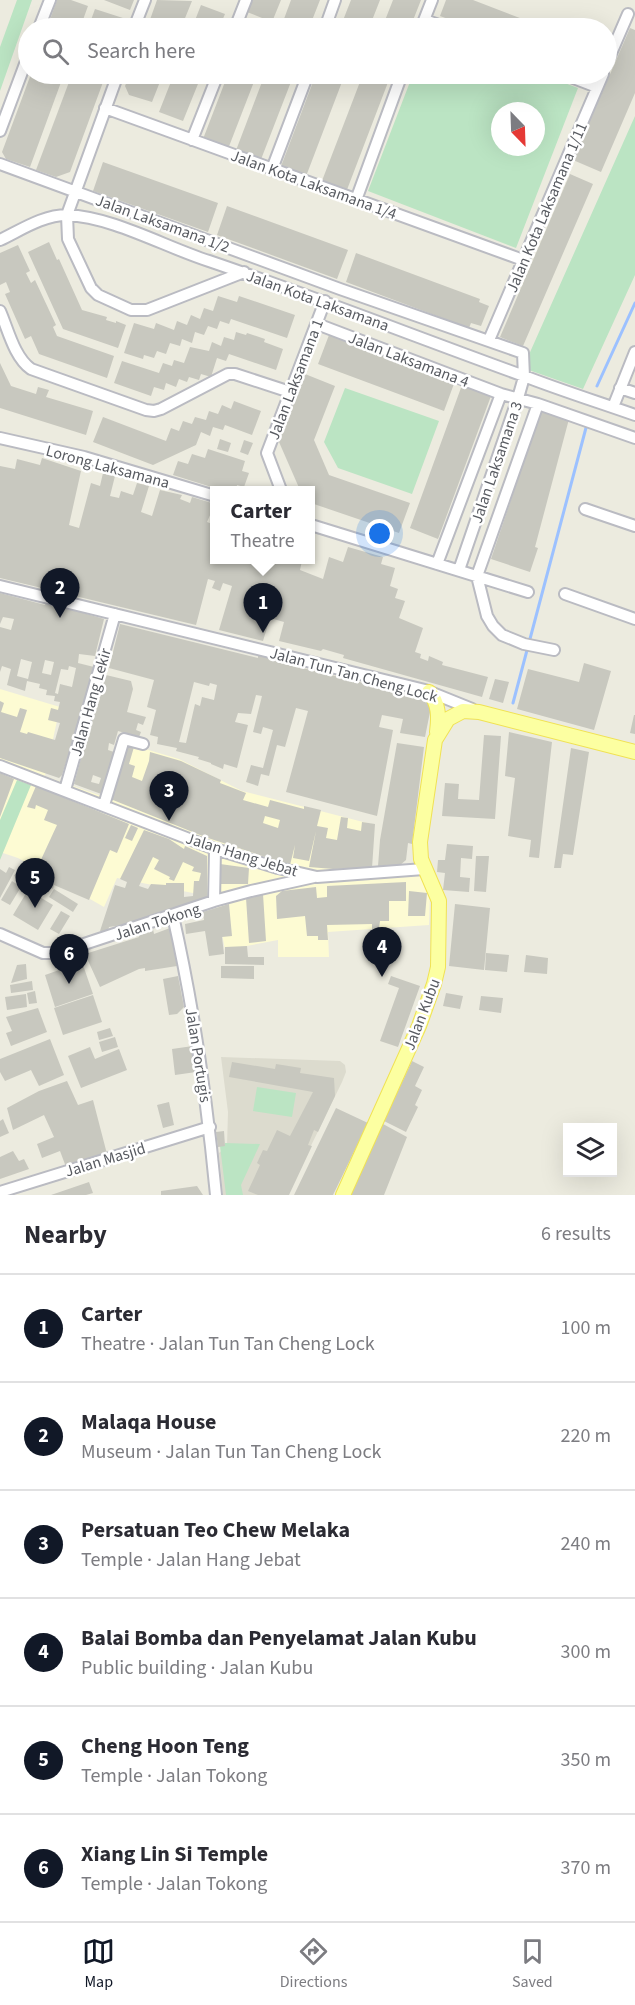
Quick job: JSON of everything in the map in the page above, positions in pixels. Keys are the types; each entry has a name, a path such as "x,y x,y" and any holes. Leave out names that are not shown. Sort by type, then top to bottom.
{"main road":[{"path":"429,692 438,709 435,740"},
{"name":"Jalan Kubu","path":"344,1195 419,1026 438,967 440,910 437,894 421,859 420,842 435,740 448,719 463,711 479,712"},
{"name":"Jalan Tun Tan Cheng Lock","path":"479,712 635,752"}],"street":[{"path":"43,18 50,0"},
{"path":"138,18 145,0"},
{"path":"239,18 246,0"},
{"path":"329,18 335,0"},
{"path":"425,18 432,0"},
{"path":"617,40 628,15"},
{"path":"0,131 18,83"},
{"path":"114,84 67,215 68,239 91,288 98,295 131,310 147,310 159,308 244,272"},
{"path":"192,140 214,84"},
{"path":"272,169 304,84"},
{"path":"356,200 398,84"},
{"path":"589,84 597,87"},
{"name":"Jalan Kota Laksamana 1/11","path":"489,340 598,84"},
{"name":"Jalan Kota Laksamana 1/4","path":"105,108 523,260"},
{"name":"Jalan Laksamana 1/2","path":"0,164 340,289 523,352"},
{"name":"Jalan Kota Laksamana","path":"0,240 45,218 67,215 100,220 207,261 325,301 635,415"},
{"name":"Jalan Laksamana 1","path":"279,486 267,453 325,301"},
{"path":"0,311 19,356 31,369 146,410 161,409 228,374 235,374 290,392"},
{"name":"Jalan Laksamana 4","path":"316,324 501,394 538,404 635,438"},
{"name":"Jalan Laksamana 3","path":"459,570 518,398 524,376 523,352"},
{"path":"614,407 635,352"},
{"path":"620,388 635,393"},
{"path":"437,564 501,394"},
{"path":"538,404 477,576 487,616 497,631 524,644 554,650"},
{"name":"Lorong Laksamana","path":"0,438 84,457 210,495"},
{"path":"585,509 635,526"},
{"path":"315,526 528,592"},
{"name":"Jalan Tun Tan Cheng Lock","path":"0,586 429,692 479,712"},
{"path":"565,594 635,620"},
{"name":"Jalan Hang Lekir","path":"65,790 115,614"},
{"path":"104,805 124,739 143,744"},
{"name":"Jalan Hang Jebat","path":"0,766 215,849 278,868 317,877 424,868"},
{"path":"214,901 215,849"},
{"name":"Jalan Tokong","path":"0,934 32,949 50,954 214,901 317,877"},
{"name":"Jalan Portugis","path":"173,916 185,969 210,1127 216,1195"},
{"name":"Jalan Masjid","path":"0,1192 210,1127"}],"shaded area":[{"path":"0,689 60,707 45,776 107,798 125,743 179,759 242,791 371,824 366,871 413,866 430,891 429,925 328,932 329,957 278,957 278,940 225,950 217,906 208,896 117,878 104,907 18,858 0,852"},
{"path":"221,1057 340,1061 345,1065 346,1072 342,1082 287,1195 223,1195 219,1153 227,1146 228,1112"}],"green space":[{"path":"17,0 32,0 26,18 18,18 18,40 0,91 0,47"},
{"path":"409,84 567,84 578,88 516,248 368,191"},
{"path":"635,116 635,275 583,389 523,368"},
{"path":"345,388 439,421 412,494 338,468 324,442"},
{"path":"17,780 31,785 0,860 0,820"},
{"path":"257,1087 296,1093 292,1117 253,1111"},
{"path":"225,1143 260,1144 241,1185 243,1195 226,1195 220,1146 225,1146"}],"building":[{"path":"57,0 71,0 88,6 84,18 51,18"},
{"path":"104,0 134,0 130,10"},
{"path":"157,0 192,1 185,18 151,18"},
{"path":"252,0 281,0 274,18 262,18 247,12"},
{"path":"291,0 320,0 313,18 284,18"},
{"path":"351,0 380,0 373,18 344,18"},
{"path":"393,0 421,0 414,18 386,18"},
{"path":"446,0 473,0 520,18 445,18 440,16"},
{"path":"201,5 225,14 223,18 196,18"},
{"path":"95,9 123,18 92,18"},
{"path":"630,28 635,30 635,93 601,172 573,160 606,84 617,84 617,58"},
{"path":"27,84 60,84 30,167 6,159 2,152"},
{"path":"68,84 102,84 70,172 56,177 36,170"},
{"path":"126,84 159,84 152,102 129,95"},
{"path":"170,84 198,84 183,121 159,112"},
{"path":"224,84 253,84 228,149 203,139"},
{"path":"261,84 290,84 260,162 235,153"},
{"path":"312,84 341,84 305,179 280,169"},
{"path":"359,84 387,84 345,195 320,186"},
{"path":"103,162 218,203 208,232 93,191"},
{"path":"570,174 593,184 523,346 500,337"},
{"path":"227,206 348,250 337,279 217,235"},
{"path":"49,242 82,310 126,325 118,348 63,329 28,252"},
{"path":"18,245 30,271 26,273 31,283 35,280 56,325 53,327 57,336 114,356 107,378 39,354 31,336 25,339 5,294 10,292 6,282 0,285 0,253"},
{"path":"356,253 480,299 479,302 489,306 481,326 471,323 469,328 346,282"},
{"path":"218,296 237,302 239,296 295,315 287,338 231,319 229,324 220,321 217,329 208,326 204,335 195,332 192,343 182,339 180,346 170,343 166,354 157,351 154,358 144,355 143,359 124,353 134,323 154,329 156,323 174,330 177,321 187,325 191,315 200,319 204,308 213,311"},
{"path":"236,332 265,339 264,342 283,349 276,370 229,354 226,361 217,358 211,377 201,374 199,380 189,377 187,382 179,379 176,387 166,383 164,390 154,387 151,396 114,383 122,361 159,373 163,363 172,366 174,360 184,363 190,347 209,351 212,342 221,346 224,337 234,340"},
{"path":"329,335 455,381 444,411 318,364"},
{"path":"0,363 11,386 36,394 38,387 49,390 46,397 93,411 86,435 0,408"},
{"path":"305,374 335,386 314,440 329,475 410,503 399,533 315,504 315,486 298,486 279,442"},
{"path":"462,385 491,396 438,539 410,528"},
{"path":"234,401 261,411 252,435 225,425 223,430 213,427 210,436 201,432 196,445 153,465 93,442 103,417 166,441 171,428 179,431 183,421 192,424 195,417 206,420 209,411 218,414 222,405 231,409"},
{"path":"541,411 569,419 535,547 538,548 530,572 491,559"},
{"path":"220,439 231,443 228,452 217,449"},
{"path":"244,440 253,443 248,455 240,452"},
{"path":"208,449 245,461 242,471 249,473 244,486 210,487 173,475 178,461 188,464 192,454 205,458"},
{"path":"42,458 81,471 69,525 79,528 91,483 100,486 103,473 115,476 110,496 119,498 121,491 133,495 137,483 149,486 141,512 152,516 160,490 182,495 180,499 190,503 192,497 210,502 210,515 207,522 210,523 210,564 301,564 300,570 323,579 329,557 343,562 348,547 383,557 381,564 395,568 390,586 398,589 395,598 405,601 399,618 423,628 415,652 421,654 420,658 428,661 429,656 443,662 442,665 488,677 482,697 343,658 344,655 323,649 321,651 279,641 284,622 270,618 263,641 219,630 232,586 223,583 220,591 212,588 215,581 208,579 196,625 0,578 0,466 15,469 17,459 40,465"},
{"path":"0,593 45,605 46,602 104,619 95,656 79,654 78,663 94,667 71,747 59,778 0,758 0,701 4,703 1,712 17,717 20,708 27,710 20,732 55,740 60,723 48,720 51,708 58,710 60,702 54,701 55,696 46,695 47,690 39,688 40,684 27,681 25,691 7,685 11,669 2,666 0,672 0,627 11,630 14,619 3,617 0,624","holes":["21,659 32,662 28,679 17,676","45,660 54,662 51,675 42,673","69,666 76,668 72,687 60,684 58,694 55,693 61,669 68,670"]},
{"path":"120,624 258,658 258,655 278,662 424,697 431,707 425,737 400,733 403,719 382,715 379,727 393,730 377,816 286,792 308,711 296,708 285,747 277,745 269,776 261,774 258,786 246,782 251,765 263,768 273,730 263,727 261,734 253,732 262,696 256,695 251,714 238,713 235,722 248,725 237,768 224,764 223,769 198,759 199,757 176,751 177,748 157,744 158,737 150,735 156,710 147,707 154,680 109,668","holes":["194,682 209,686 210,683 217,685 214,700 202,697 200,706 195,704 186,743 179,742"]},
{"path":"584,663 611,671 594,730 517,709 528,669 579,682"},
{"path":"106,675 131,681 133,689 127,712 146,717 143,725 138,723 136,730 141,732 139,737 118,731 114,745 109,743 108,750 117,753 104,795 74,784","holes":["93,775 101,778 99,784 91,782"]},
{"path":"495,679 509,682 503,703 489,699"},
{"path":"635,715 635,734 630,733"},
{"path":"509,732 552,742 539,858 529,857 531,840 508,836 515,778 505,776"},
{"path":"484,735 501,736 495,819 442,816 445,783 459,784 458,799 479,800"},
{"path":"397,743 424,747 412,844 408,843 406,860 399,866 378,866 380,840"},
{"path":"126,745 134,747 129,764 135,766 132,777 142,781 150,752 181,761 221,780 220,783 246,793 243,800 268,807 270,800 304,809 304,806 321,810 317,826 328,828 326,838 337,840 341,817 348,818 347,828 361,831 362,822 375,824 372,868 309,867 316,831 309,861 293,858 295,845 290,865 205,837 108,798","holes":["265,816 280,820 278,828 263,823"]},
{"path":"571,748 589,752 573,855 563,854 561,868 554,868"},
{"path":"0,773 14,779 0,817"},
{"path":"36,786 129,824 117,853 110,850 89,900 54,885 53,889 42,882 38,890 14,876 19,869 33,877 57,825 44,820 48,810 36,805 35,809 27,807"},
{"path":"131,825 138,828 132,841 125,838"},
{"path":"144,830 169,839 184,849 185,846 207,856 207,896 202,900 129,924 109,927 108,931 100,931 115,885 125,888 127,882 120,879","holes":["153,857 159,860 154,869 174,881 183,862 194,867 192,871 201,873 199,881 194,881 193,896 184,897 184,883 151,884 148,889 139,886"]},
{"path":"447,844 473,846 472,859 461,858 460,877 470,878 469,892 443,890 445,873 437,872 438,860 445,860"},
{"path":"476,856 489,856 486,892 474,891"},
{"path":"220,864 249,868 248,884 219,884"},
{"path":"9,867 15,870 0,898 0,869 6,873"},
{"path":"12,881 21,887 10,905 1,900"},
{"path":"406,882 406,901 389,901 389,921 380,921 379,928 372,929 372,924 327,925 328,940 318,940 318,936 307,936 305,916 277,919 276,896 282,891 316,887 317,898 327,897 327,886"},
{"path":"54,889 78,904 73,912 49,897"},
{"path":"28,890 53,905 38,930 13,915"},
{"path":"409,891 427,893 425,916 408,916"},
{"path":"263,894 266,941 249,943 246,898"},
{"path":"229,904 232,936 222,937 224,954 209,956 205,931 186,934 185,924 204,920 203,912"},
{"path":"455,904 490,908 484,970 449,966"},
{"path":"61,911 70,916 59,934 50,929"},
{"path":"170,928 177,966 145,971 145,968 139,969 100,987 85,954 139,937 138,932 153,929 154,934"},
{"path":"247,946 248,957 264,957 264,965 225,964 225,947"},
{"path":"486,953 509,955 507,972 485,970"},
{"path":"526,955 548,958 547,974 524,972"},
{"path":"82,962 93,994 55,1007 45,975"},
{"path":"26,964 27,979 11,983 17,965"},
{"path":"221,966 254,966 254,979 221,978"},
{"path":"178,976 184,1007 177,1014 169,1015 163,979"},
{"path":"391,976 420,986 398,1047 380,1041 399,988 388,984"},
{"path":"32,981 33,990 11,993 10,985"},
{"path":"35,991 37,1003 29,1004 27,993"},
{"path":"446,993 463,996 460,1009 443,1006"},
{"path":"26,994 27,1007 7,1010 5,997"},
{"path":"93,995 102,1022 63,1035 54,1008"},
{"path":"481,996 503,998 501,1013 479,1010"},
{"path":"38,1008 47,1032 11,1046 6,1033 12,1031 6,1017"},
{"path":"110,1028 113,1036 99,1040 97,1032"},
{"path":"115,1037 118,1047 102,1052 99,1042"},
{"path":"50,1039 64,1075 39,1086 31,1070 5,1081 0,1072 0,1059"},
{"path":"193,1046 196,1072 175,1075 172,1049"},
{"path":"90,1047 95,1059 119,1049 127,1070 81,1088 68,1056"},
{"path":"412,1061 424,1067 415,1086 422,1090 415,1105 418,1107 406,1132 384,1121"},
{"path":"232,1062 275,1069 276,1064 301,1068 300,1073 334,1078 335,1096 318,1132 314,1130 308,1145 312,1146 289,1195 258,1195 248,1191 260,1165 257,1163 263,1150 267,1151 277,1130 290,1136 313,1092 229,1077"},
{"path":"67,1081 78,1105 93,1100 107,1154 66,1167 60,1151 42,1158 37,1144 54,1137 44,1115 13,1130 7,1108 39,1091"},
{"path":"169,1102 174,1125 163,1128 157,1105"},
{"path":"336,1108 368,1123 333,1195 294,1195"},
{"path":"3,1119 9,1133 0,1137 0,1121"},
{"path":"383,1124 407,1137 384,1195 349,1195"},
{"path":"224,1131 225,1146 218,1147 216,1132"},
{"path":"13,1151 19,1161 24,1159 29,1169 0,1179 0,1157"},
{"path":"89,1182 93,1193 51,1195"},
{"path":"197,1186 203,1195 161,1195 161,1191"}],"waterway":[{"path":"597,386 635,303"},
{"path":"513,703 587,424"}],"place":[{"name":"Malaqa House","path":"60,618"},
{"name":"Carter","path":"263,633"},
{"name":"Persatuan Teo Chew Melaka","path":"169,821"},
{"name":"Cheng Hoon Teng","path":"35,908"},
{"name":"Balai Bomba dan Penyelamat Jalan Kubu","path":"382,977"},
{"name":"Xiang Lin Si Temple","path":"69,984"}]}
